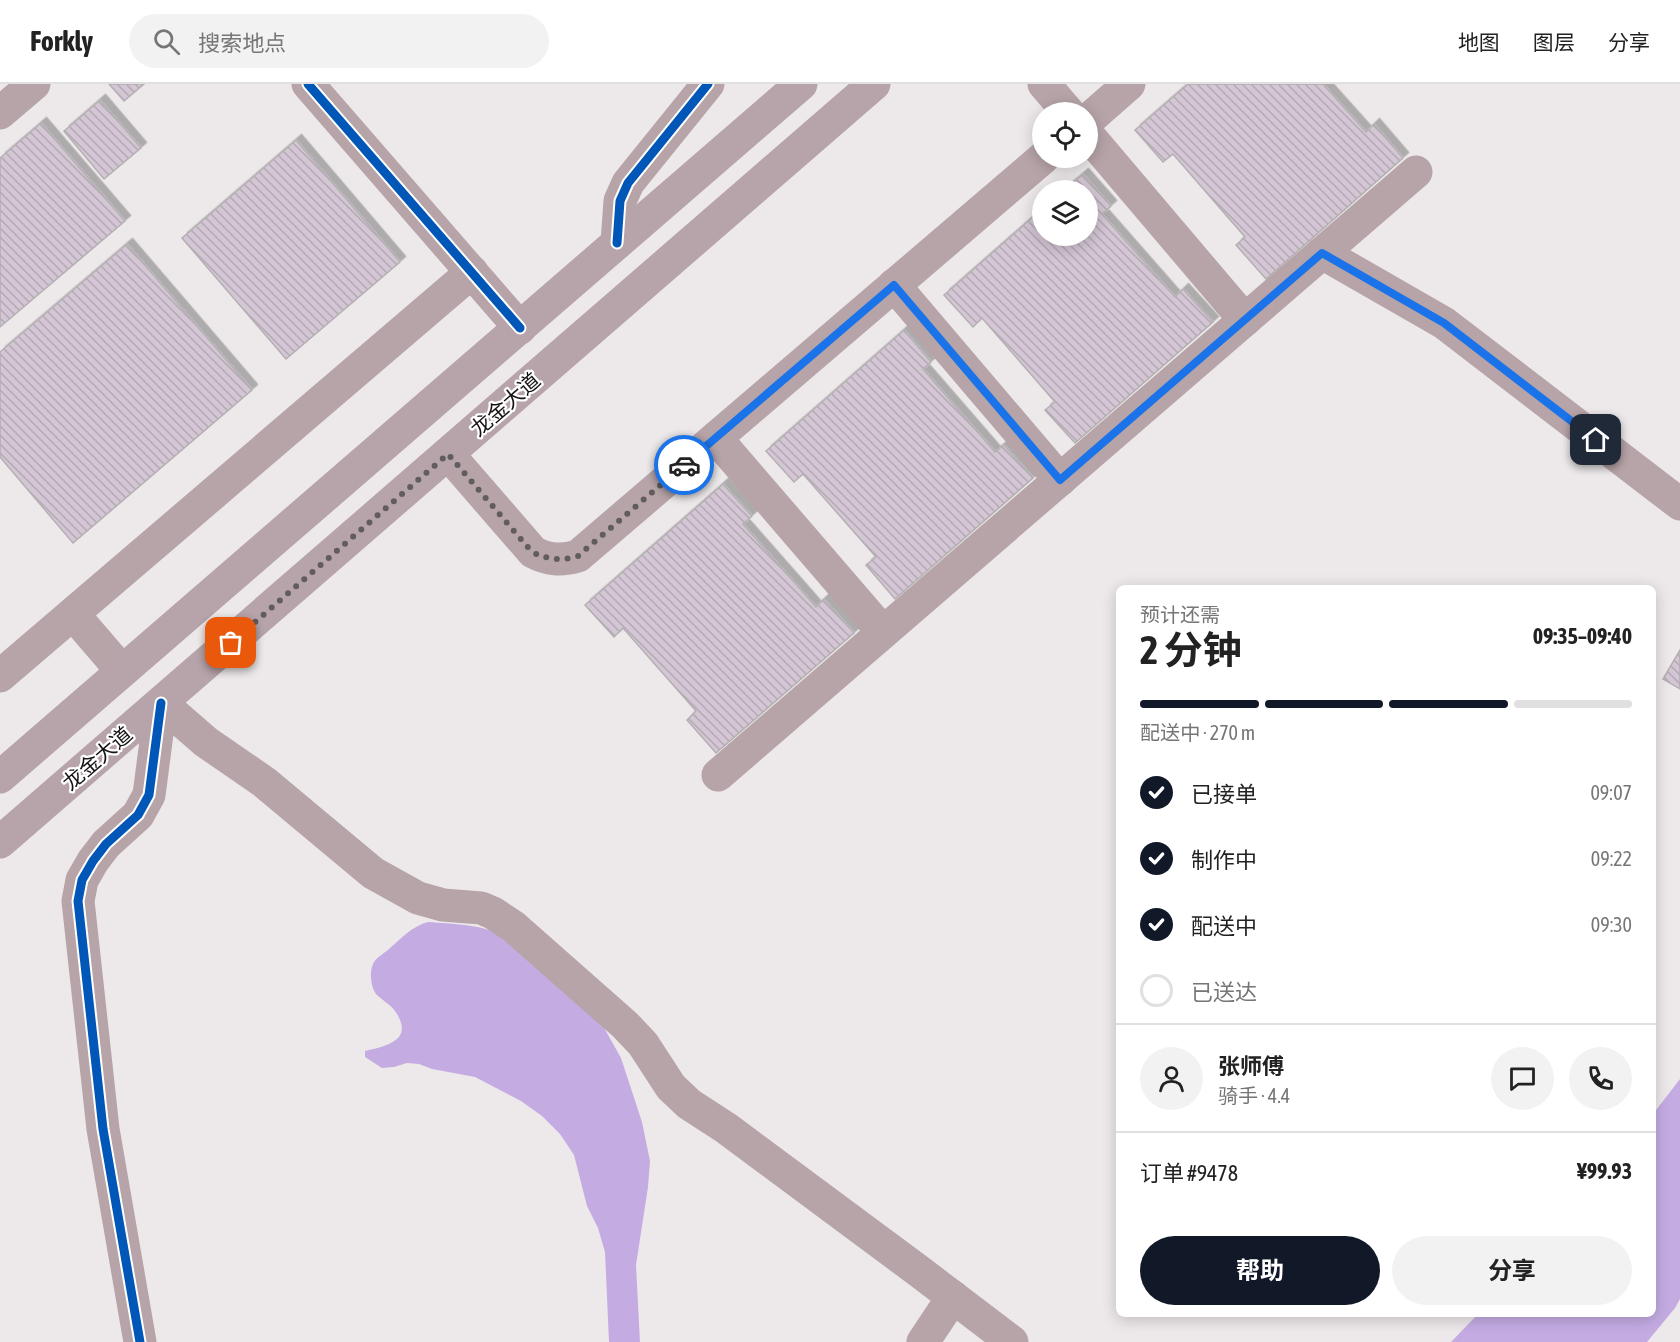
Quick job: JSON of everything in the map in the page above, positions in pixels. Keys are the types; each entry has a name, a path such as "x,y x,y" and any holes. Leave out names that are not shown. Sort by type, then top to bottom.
{"main road":[{"path":"0,777 801,84"},
{"name":"龙金大道","path":"0,842 874,84"}],"street":[{"path":"0,113 34,84"},
{"path":"308,84 520,328"},
{"path":"617,243 620,201 628,183 708,84"},
{"path":"1044,84 1059,102"},
{"path":"1098,111 1129,84"},
{"path":"1098,147 1245,320"},
{"path":"448,454 532,552 555,560 578,556 1032,167"},
{"path":"718,775 1416,172"},
{"path":"1322,253 1444,323 1680,504"},
{"path":"0,676 472,272"},
{"path":"894,285 1060,480"},
{"path":"716,438 883,632"},
{"path":"73,614 122,671"},
{"path":"161,703 206,742 264,782 373,873 418,898 443,905 481,908 514,927 625,1025 643,1044 671,1087 689,1104 726,1128 1011,1342"},
{"path":"140,1342 103,1129 78,901 82,880 93,861 106,844 138,815 144,806 148,795 161,703"},
{"path":"923,1342 953,1297"}],"shaded area":[{"path":"428,922 476,927 504,936 602,1024 621,1058 642,1122 650,1161 636,1265 640,1342 609,1342 605,1252 598,1228 587,1206 574,1155 560,1134 542,1116 521,1101 475,1077 432,1069 419,1064 407,1063 382,1068 365,1057 365,1051 382,1047 396,1040 402,1029 395,1011 373,989 371,976 373,964 408,933"},
{"path":"1680,1079 1680,1299 1647,1342 1451,1342 1475,1317 1656,1317 1656,1110"}],"building":[{"path":"109,84 144,84 124,101"},
{"path":"1188,84 1323,84 1366,132 1374,124 1403,158 1266,279 1236,245 1245,237 1173,154 1163,162 1135,130"},
{"path":"100,100 141,148 104,179 64,131"},
{"path":"41,123 125,221 0,327 0,158"},
{"path":"296,140 400,262 286,359 182,238"},
{"path":"1083,174 1088,180 1076,180"},
{"path":"1098,191 1111,206 1102,214 1175,297 1183,289 1213,322 1075,443 1045,410 1055,402 982,318 973,327 944,295 1032,218 1032,246 1098,246"},
{"path":"127,244 252,390 73,543 0,457 0,352"},
{"path":"904,330 931,362 923,369 995,452 1004,445 1033,478 895,599 866,565 876,557 803,474 794,482 766,451"},
{"path":"723,484 752,516 743,524 816,607 824,599 854,633 716,753 687,720 696,711 623,628 614,637 585,605"},
{"path":"1680,650 1680,689 1663,679"}],"cycle path":[{"path":"308,84 520,328"},
{"path":"617,243 620,201 628,183 708,84"},
{"path":"140,1342 103,1129 78,901 82,880 93,861 106,844 138,815 149,795 161,703"}],"way so far":[{"path":"231,643 448,454 532,552 555,560 578,556 684,465"}],"route":[{"path":"684,465 894,285 1060,480 1322,253 1444,323 1596,440"}]}
